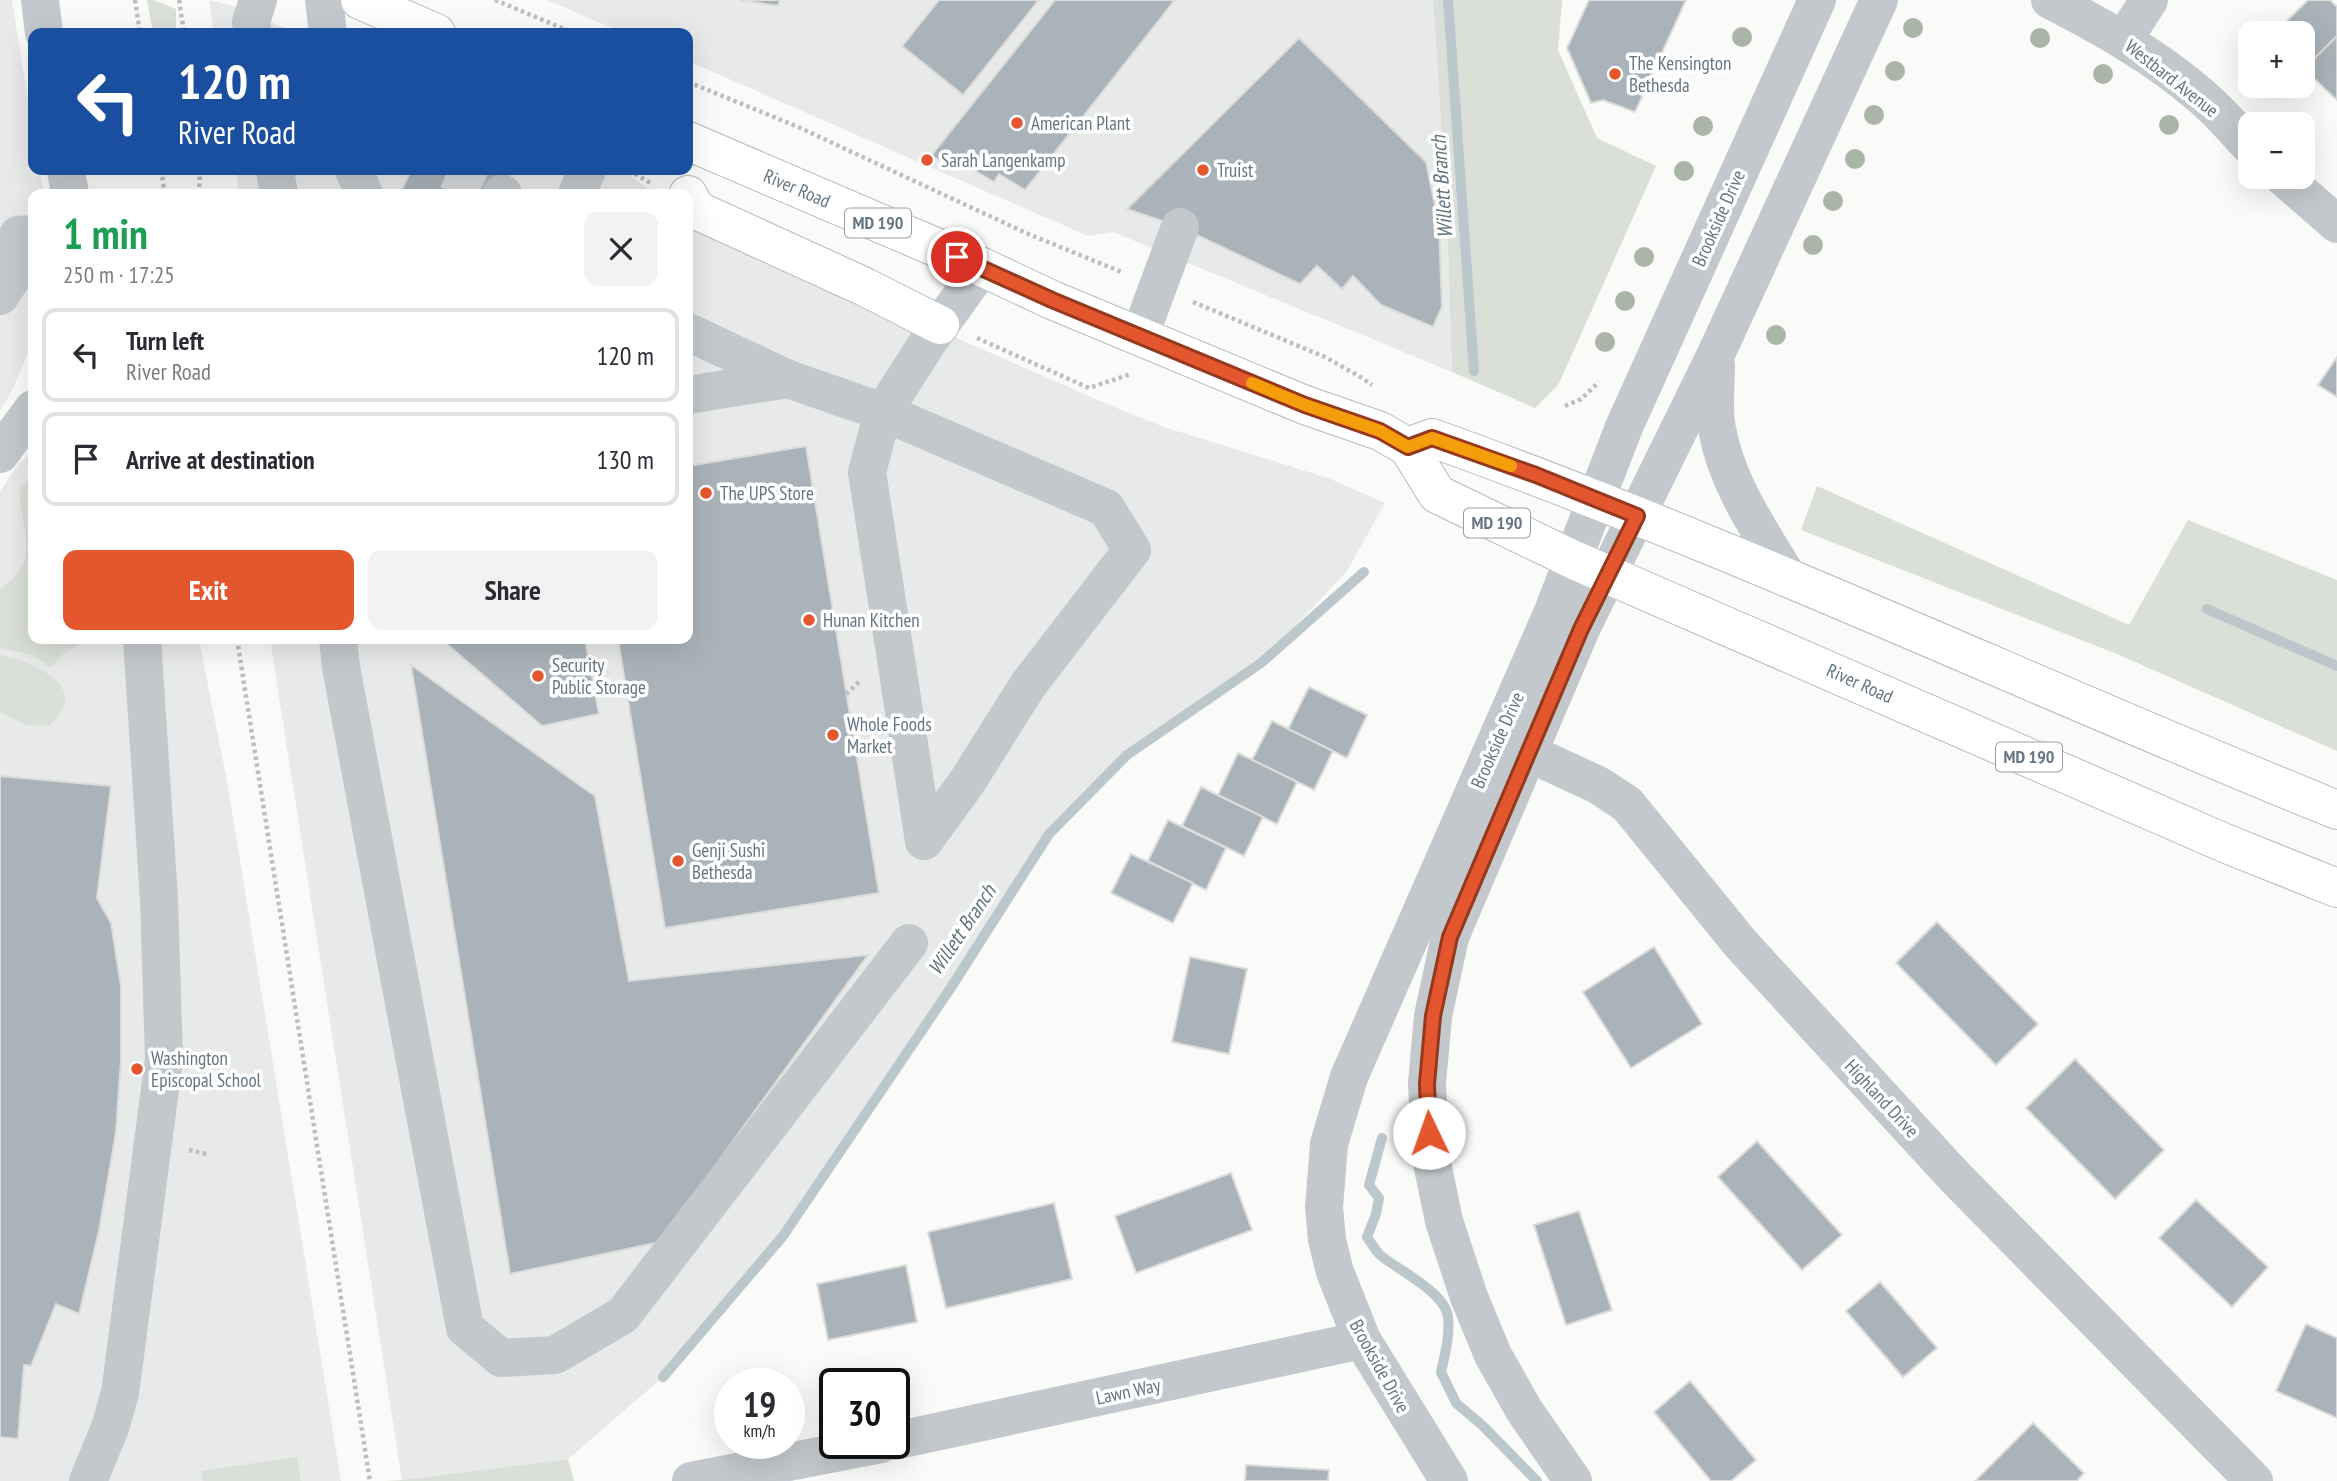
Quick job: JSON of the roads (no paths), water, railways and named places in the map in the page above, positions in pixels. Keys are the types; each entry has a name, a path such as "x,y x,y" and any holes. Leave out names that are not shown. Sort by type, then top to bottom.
{"main road":[{"path":"360,0 401,9 429,28"},
{"name":"River Road","path":"693,143 982,267 1052,300 1305,405 1380,431 1408,447 1437,494 1591,566 2214,838 2337,888"},
{"path":"693,204 696,210 865,287 940,325"},
{"path":"1408,447 1432,438 1595,499 2337,810"}],"street":[{"path":"40,0 43,28"},
{"path":"252,28 251,22 258,0"},
{"path":"324,0 327,28"},
{"name":"Brookside Drive","path":"1591,566 1595,499 1623,428 1817,0"},
{"name":"Brookside Drive","path":"1573,1481 1524,1410 1493,1355 1469,1297 1444,1221 1431,1158 1427,1084 1431,1030 1450,937 1513,745 1591,566 1637,516 1716,354 1879,0"},
{"name":"Westbard Avenue","path":"2050,0 2124,39 2203,97 2238,133"},
{"path":"2124,39 2148,0"},
{"path":"2297,189 2337,224"},
{"path":"1140,335 1180,227"},
{"path":"0,296 16,272 18,235 28,234"},
{"path":"693,334 788,379 883,412 1106,508 1132,550 1028,685 967,782 924,841 867,472 883,412 982,267"},
{"path":"1716,354 1716,426 1723,455 1733,484 1789,579"},
{"path":"693,394 788,379"},
{"path":"0,454 19,410"},
{"path":"88,1481 110,1428 120,1393 163,1059 159,899 142,644"},
{"path":"339,644 465,1328 501,1357 555,1356 623,1315 909,943"},
{"name":"Brookside Drive","path":"1449,1481 1362,1340 1335,1272 1327,1240 1324,1208 1329,1144 1349,1077 1465,808 1513,745"},
{"name":"Highland Drive","path":"1513,745 1598,785 1627,804 1741,944 1954,1176 2254,1481"},
{"name":"Lawn Way","path":"910,1438 1362,1340"},
{"path":"691,1481 819,1456"}],"waterway":[{"name":"Willett Branch","path":"1448,0 1474,371"},
{"name":"Willett Branch","path":"663,1377 783,1236 950,989 1049,834 1127,755 1261,663 1364,572"},
{"path":"2207,609 2337,666"},
{"path":"1382,1138 1369,1185 1379,1198 1367,1237 1380,1255 1420,1282 1439,1299 1448,1317 1447,1345 1441,1372 1456,1403 1482,1425 1537,1481"}],"tunnel":[{"path":"459,175 490,189"}],"place":[{"name":"The Kensington Bethesda","path":"1615,74"},
{"name":"American Plant","path":"1017,123"},
{"name":"Sarah Langenkamp","path":"927,160"},
{"name":"Truist","path":"1203,170"},
{"name":"The UPS Store","path":"706,493"},
{"name":"Hunan Kitchen","path":"809,620"},
{"name":"Security Public Storage","path":"538,676"},
{"name":"Whole Foods Market","path":"833,735"},
{"name":"Genji Sushi Bethesda","path":"678,861"},
{"name":"Washington Episcopal School","path":"137,1069"}]}
